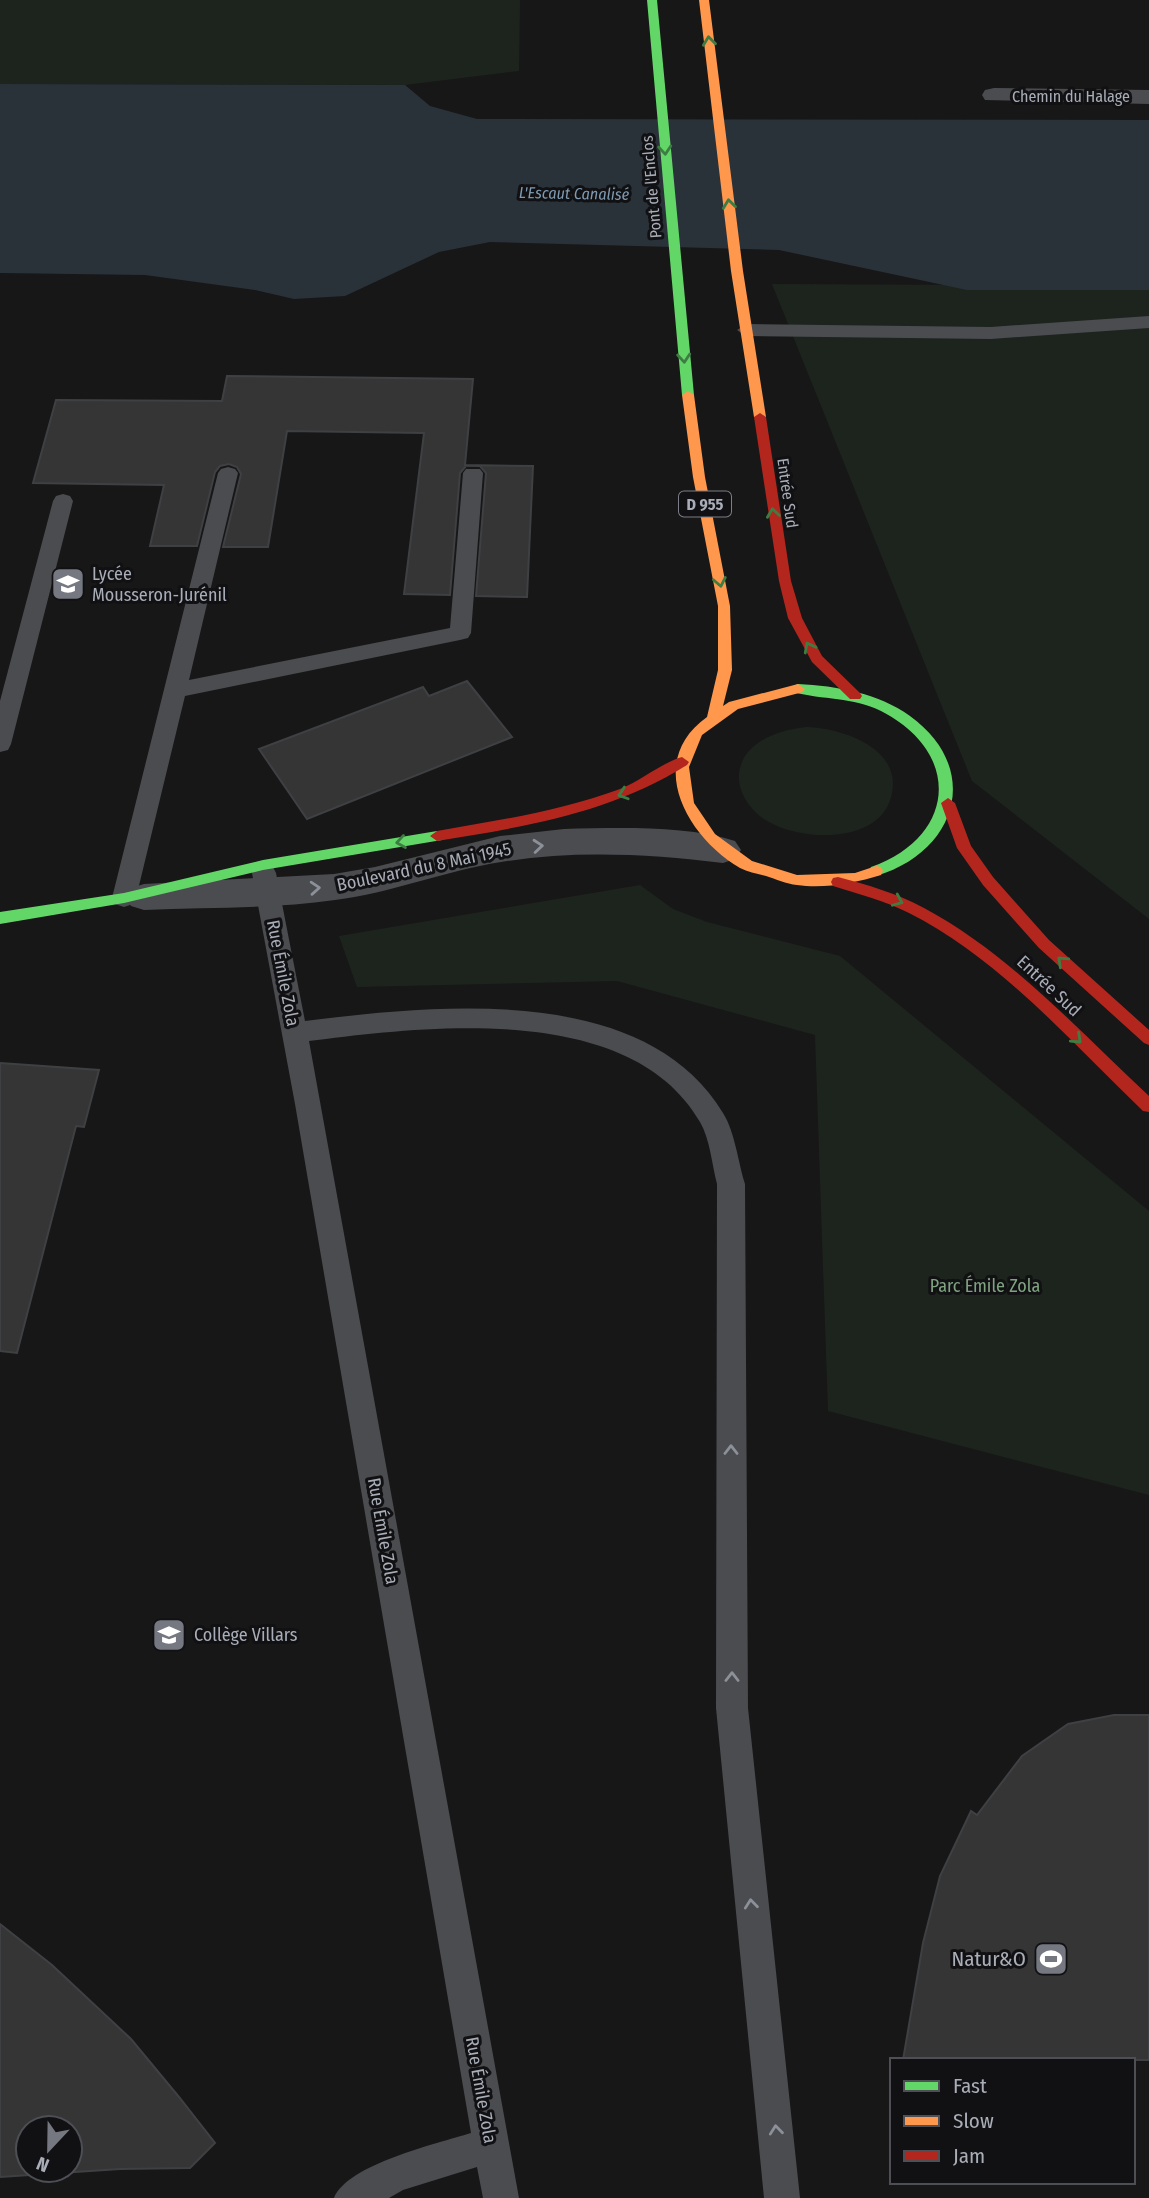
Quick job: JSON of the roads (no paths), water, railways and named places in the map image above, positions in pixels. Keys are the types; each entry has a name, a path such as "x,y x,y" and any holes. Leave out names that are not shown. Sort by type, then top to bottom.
{"main road":[{"name":"Pont de l'Enclos","path":"652,0 694,438 724,606 725,670 714,717"},
{"name":"Entrée Sud","path":"705,0 737,271 780,560 791,606 813,657 855,696"},
{"path":"817,690 855,696 891,710 921,732 941,758 949,788 948,803 938,829 918,852 889,869 833,881 774,874 738,860 699,828 684,802 681,789 682,762 694,737 714,717 743,701 779,691 817,690"},
{"name":"Boulevard du 8 Mai 1945","path":"265,878 590,805 638,789 667,774 682,762"},
{"name":"Entrée Sud","path":"948,803 964,848 988,881 1044,944 1149,1039"},
{"name":"Entrée Sud","path":"833,881 897,900 962,937 1011,976 1149,1107"},
{"name":"Boulevard du 8 Mai 1945","path":"0,918 124,898"}],"street":[{"name":"Chemin du Halage","path":"994,95 1149,97"},
{"name":"Boulevard du 8 Mai 1945","path":"124,898 265,878 362,883 471,855 538,846 634,841 723,850"}],"lane":[{"path":"746,330 991,333 1149,323"},
{"path":"124,898 228,473"},
{"path":"175,691 460,633 473,473"},
{"path":"0,744 62,501"},
{"name":"Rue Émile Zola","path":"265,878 500,2198"},
{"path":"294,1033 433,1018 498,1020 574,1028 610,1038 665,1063 691,1086 720,1132 729,1157 731,1184 732,1708 782,2198"},
{"path":"352,2198 396,2174 491,2145"}],"water":[{"name":"L'Escaut Canalisé","path":"0,84 405,85 430,106 477,119 1149,120 1149,290 967,290 779,250 490,242 439,252 345,296 294,299 255,290 145,275 0,273"}],"place":[{"name":"Lycée Mousseron-Jurénil","path":"68,584"},
{"name":"Collège Villars","path":"169,1635"},
{"name":"Natur&O","path":"1051,1959"}],"park label":[{"name":"Parc Émile Zola","path":"985,1286"}]}
